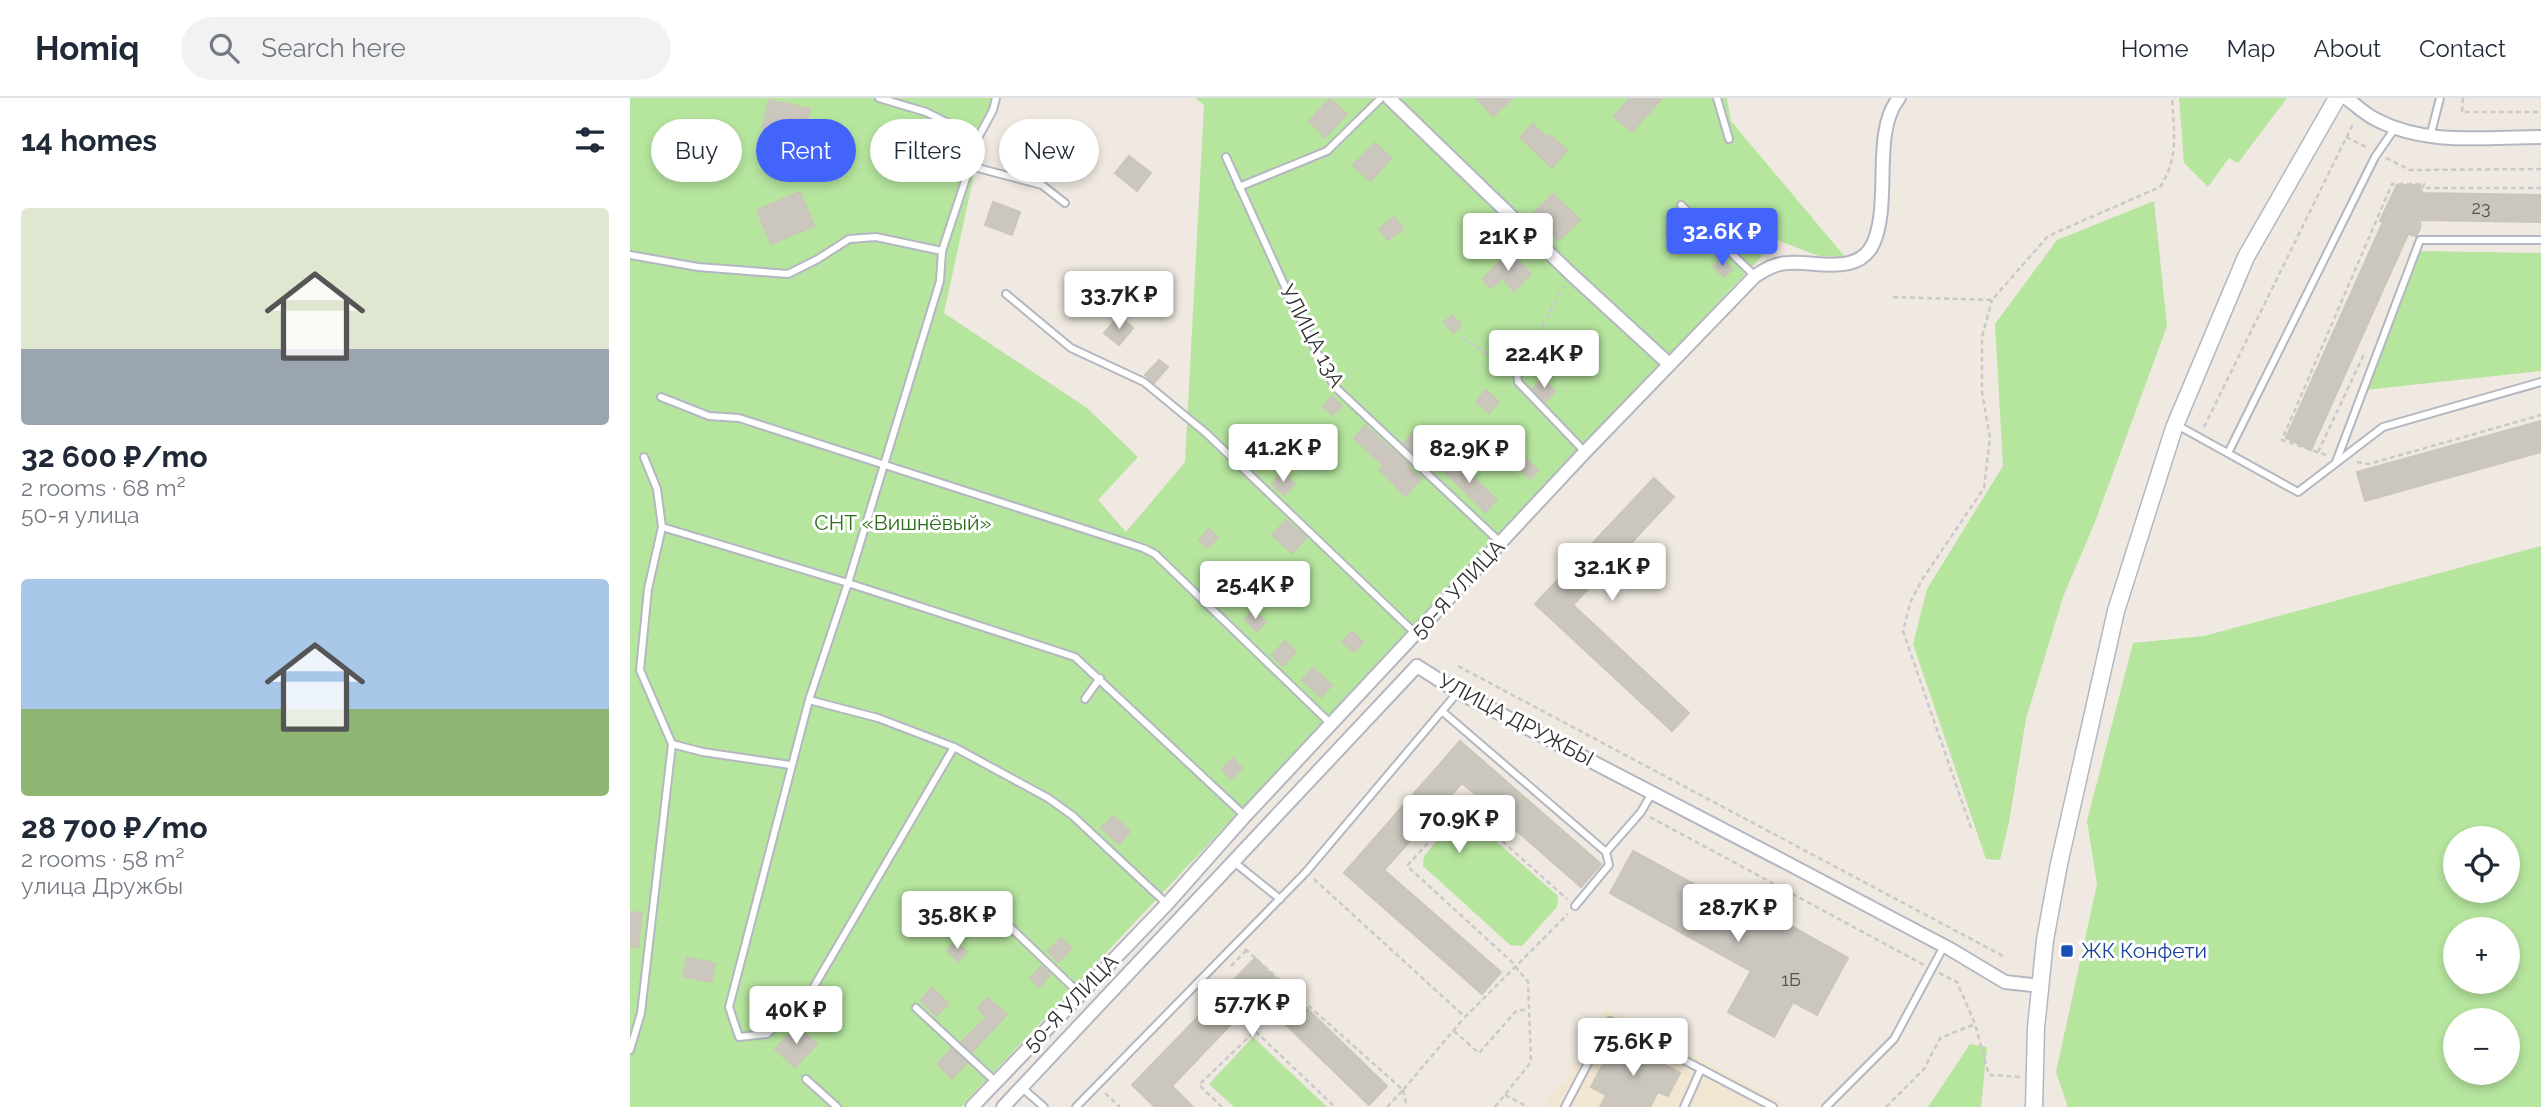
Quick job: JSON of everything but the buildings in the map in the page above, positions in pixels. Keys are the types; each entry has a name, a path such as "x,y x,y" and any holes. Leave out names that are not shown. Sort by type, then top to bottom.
{"street":[{"path":"1389,98 1571,274 1669,364"},
{"name":"50-Я УЛИЦА","path":"972,1107 1167,904 1245,816 1584,452 1755,276 1770,267 1788,262 1844,265 1863,256 1871,247 1880,226 1886,128 1892,106 1899,98"},
{"path":"2034,1107 2045,940 2059,864 2116,611 2176,424 2246,257 2337,98"},
{"path":"2346,98 2374,119 2430,138 2541,137"},
{"name":"УЛИЦА ДРУЖБЫ","path":"1003,1107 1417,666 1458,692 1944,946 2005,982 2040,986"}],"lane":[{"path":"879,98 940,119"},
{"path":"985,125 996,98"},
{"path":"1239,187 1327,151 1381,98"},
{"path":"1717,98 1729,139"},
{"path":"2430,138 2440,98"},
{"path":"2228,453 2378,153 2395,128"},
{"name":"УЛИЦА 13А","path":"1226,158 1334,386 1501,543"},
{"path":"985,170 1042,185 1065,203"},
{"path":"954,747 811,990 767,1034 739,1037 729,1007 790,765 940,281 942,251 966,182"},
{"path":"1681,205 1755,276"},
{"path":"630,255 698,267 788,274 849,239 876,237 942,251"},
{"path":"2335,464 2420,240 2541,240"},
{"path":"1006,295 1071,348 1143,382 1196,425 1416,635"},
{"path":"1517,373 1518,382 1584,452"},
{"path":"2176,424 2298,492 2383,427 2541,382"},
{"path":"661,397 709,416 739,418 1143,548 1155,554 1332,724"},
{"path":"630,1050 641,1013 672,744 640,670 649,589 662,527 657,489 643,457"},
{"path":"662,527 848,583 1075,657 1245,816"},
{"path":"630,668 640,670"},
{"path":"1085,699 1100,678"},
{"path":"1080,1106 1097,1085 1306,872 1458,692"},
{"path":"809,700 878,718 954,747 1048,798 1073,816 1167,904"},
{"path":"1443,712 1606,852 1609,865 1575,906"},
{"path":"672,744 703,752 790,765"},
{"path":"1606,852 1641,812 1653,792"},
{"path":"1234,862 1280,899"},
{"path":"1006,923 1079,993"},
{"path":"1826,1107 1894,1039 1944,946"},
{"path":"916,1008 996,1082"},
{"path":"1565,1107 1610,1021 1773,1107"},
{"path":"1684,1107 1701,1069"},
{"path":"806,1079 837,1107"},
{"path":"1021,1087 1044,1107"}],"path":[{"path":"1970,828 1903,631 1910,603 1922,580 1984,488 1990,438 1982,392 1982,337 1993,300 2048,236 2160,187 2171,171 2175,146 2172,98"},
{"path":"2463,98 2462,112 2541,112"},
{"path":"2199,437 2360,109"},
{"path":"2346,137 2410,170 2541,169"},
{"path":"2318,453 2282,440 2392,184 2424,184 2420,229"},
{"path":"2422,188 2541,188"},
{"path":"1462,338 1517,373 1571,274"},
{"path":"1893,298 1993,300"},
{"path":"2369,464 2541,415"},
{"path":"1458,666 2005,957"},
{"path":"1387,1107 1465,1017 1517,966 1575,906 1462,805 1407,866 1517,966 1528,982 1531,1062 1495,1107"},
{"path":"1641,812 1957,982 1975,1024 1989,1075 2035,1078"},
{"path":"1306,872 1465,1017"},
{"path":"1238,943 1403,1090 1407,1107"},
{"path":"1454,1031 1479,1053 1517,1010 1529,1010"},
{"path":"1886,1107 1924,1069 1940,1038 1975,1024"},
{"path":"1222,1107 1199,1085 1255,1031 1335,1107"},
{"path":"1097,1085 1121,1107"},
{"path":"1505,1095 1528,1107"}],"shaded area":[{"path":"1606,1007 1789,1107 1542,1107 1560,1083 1564,1085"}],"green space":[{"name":"СНТ «Вишнёвый»","path":"630,98 997,98 985,124 985,119 870,119 870,182 972,182 944,313 1087,408 1138,457 1098,500 1126,532 1185,462 1204,105 1195,98 1727,98 1731,121 1845,257 1819,256 1777,240 961,1107 630,1107"},
{"path":"2179,98 2287,98 2238,163 2229,158 2208,187 2184,163"},
{"path":"2154,201 2167,326 2095,522 2063,597 2026,719 2000,860 1986,859 1913,644 1927,589 2003,466 1995,324 2057,240"},
{"path":"2418,251 2541,253 2541,371 2365,390"},
{"path":"2541,546 2541,1107 2068,1107 2056,1072 2097,884 2087,821 2133,643 2204,636"},
{"path":"1456,819 1471,819 1558,896 1557,907 1522,946 1510,945 1423,866 1424,856"},
{"path":"1253,1037 1327,1107 1234,1107 1209,1084"},
{"path":"1970,1044 1987,1047 1981,1107 1928,1107"}],"place":[{"name":"ЖК Конфети","path":"2067,951"}]}
